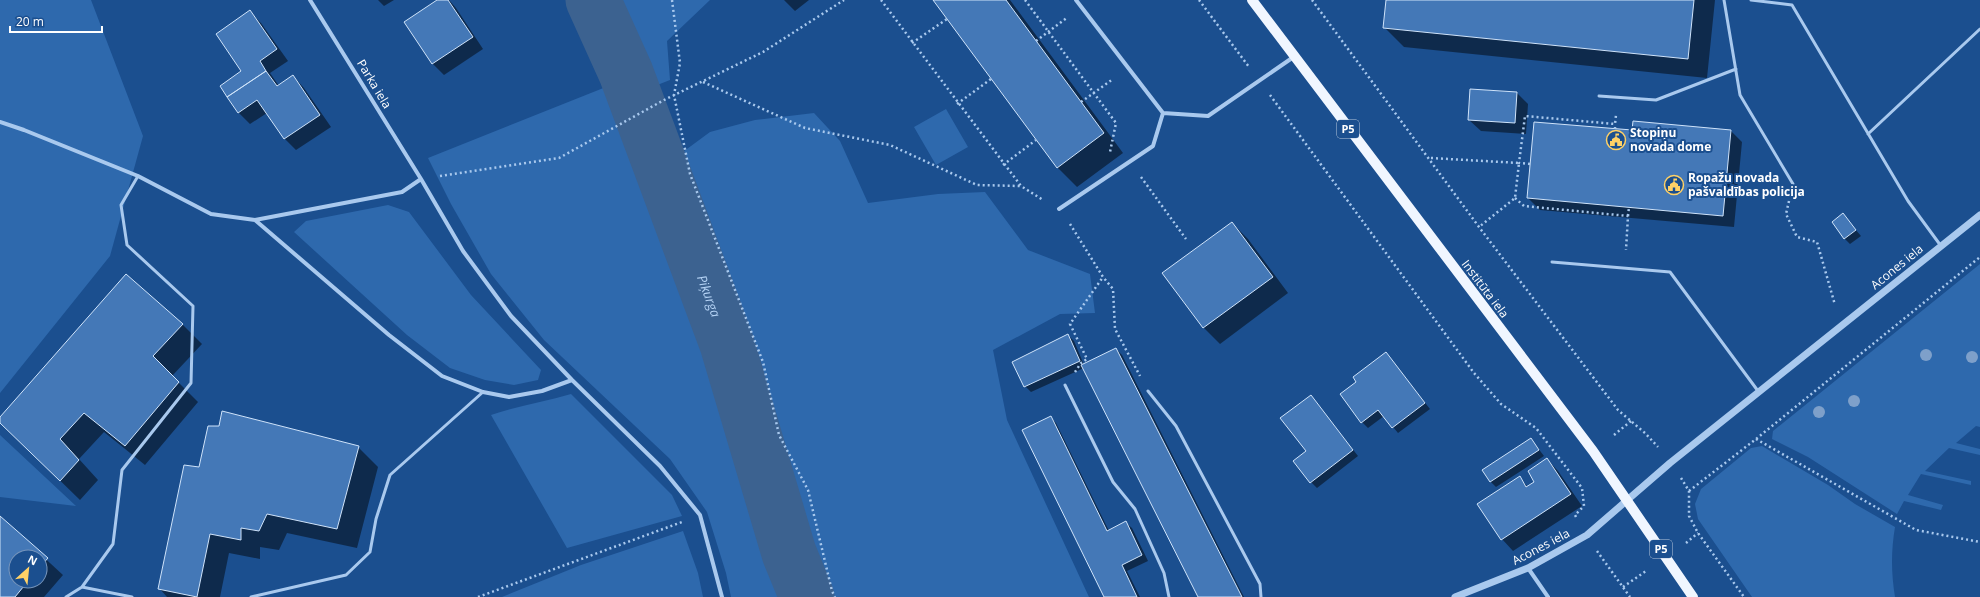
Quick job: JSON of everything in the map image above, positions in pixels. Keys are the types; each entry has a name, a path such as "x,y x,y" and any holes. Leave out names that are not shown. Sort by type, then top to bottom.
{"main road":[{"name":"Institūta iela","path":"1252,0 1593,451 1693,597"}],"street":[{"name":"Parka iela","path":"310,0 421,179 463,251 511,316 572,380 660,466 700,515"},
{"path":"1076,0 1163,113 1208,116 1295,56"},
{"path":"1059,209 1153,146 1163,113"},
{"path":"0,122 24,130 138,176 211,214 255,220 402,192 421,179"},
{"name":"Acones iela","path":"1456,597 1528,568 1587,535 1670,463 1980,215"},
{"path":"255,220 414,356 442,376 483,392 509,397 542,391 572,380"},
{"path":"700,515 722,597"},
{"path":"1528,568 1548,597"}],"lane":[{"path":"1724,0 1740,95 1793,184"},
{"path":"1751,0 1792,5 1908,201 1942,246"},
{"path":"1868,134 1980,29"},
{"path":"1599,96 1656,100 1736,69"},
{"path":"66,597 82,587 113,544 122,470 191,383 193,306 127,245 121,206 138,176"},
{"path":"1552,262 1670,272 1759,392"},
{"path":"1065,385 1113,482 1135,509 1164,573 1169,597"},
{"path":"1148,391 1176,426 1260,584 1261,597"},
{"path":"252,597 346,575 370,552 376,519 390,475 483,392"},
{"path":"82,587 132,597"}],"path":[{"path":"672,0 680,63 674,95 690,174 763,362 779,435 808,490 832,591 836,597"},
{"path":"421,179 560,158 664,100 763,52 844,0"},
{"path":"881,0 1003,165 1021,186 1059,209 1080,239 1103,277 1113,289 1115,330 1148,391"},
{"path":"1025,0 1116,123 1106,178"},
{"path":"1199,0 1474,373 1502,404 1536,428 1582,488 1584,506 1575,515 1577,519"},
{"path":"1312,0 1430,158 1479,227 1618,410 1653,441"},
{"path":"1036,40 1081,7"},
{"path":"912,43 947,19"},
{"path":"1081,102 1128,68"},
{"path":"957,104 991,80"},
{"path":"703,82 805,128 890,145 977,185 1021,186"},
{"path":"1615,129 1618,98"},
{"path":"1479,227 1515,198 1525,116 1615,124"},
{"path":"1003,165 1036,140"},
{"path":"1430,158 1530,164"},
{"path":"1130,162 1186,239"},
{"path":"1793,184 1786,214 1797,237 1817,242 1841,327"},
{"path":"1515,198 1524,206 1628,216"},
{"path":"1625,268 1629,207"},
{"path":"1689,491 1756,439 1980,257"},
{"path":"1065,385 1081,363 1087,359 1070,324 1103,277"},
{"path":"1614,435 1631,421"},
{"path":"1756,439 1916,530 1980,542"},
{"path":"1569,471 1572,468"},
{"path":"1682,480 1689,491 1689,516 1698,533 1744,597"},
{"path":"478,597 700,515"},
{"path":"1686,543 1698,533"},
{"path":"1597,551 1630,597"},
{"path":"1623,587 1646,571"}],"shaded area":[{"path":"0,0 91,0 143,136 110,256 0,393"},
{"path":"602,0 710,0 667,41 670,80 642,91"},
{"path":"621,81 667,244 709,360 746,487 787,597 731,597 726,573 707,512 670,459 544,340 491,274 451,204 428,158"},
{"path":"946,109 968,147 936,165 914,127"},
{"path":"814,113 840,141 868,203 938,194 985,192 1028,250 1090,274 1095,313 1060,314 993,350 1007,420 1089,597 826,597 736,329 672,160 710,132 755,120"},
{"path":"388,205 409,212 471,295 541,370 538,380 514,385 485,380 450,368 407,335 294,232 306,221"},
{"path":"1980,264 1980,427 1976,426 1956,443 1980,449 1980,455 1949,448 1925,471 1971,481 1971,485 1921,474 1908,495 1943,505 1941,510 1904,501 1897,514 1808,457 1772,439 1773,431"},
{"path":"571,394 672,495 682,516 567,548 491,415"},
{"path":"0,435 76,506 0,497"},
{"path":"1762,446 1895,527 1892,562 1895,597 1752,597 1698,519 1695,504 1701,489 1751,448"},
{"path":"683,531 698,573 703,597 502,597 581,565"}],"building":[{"path":"437,0 448,0 473,37 432,64 404,22"},
{"path":"933,0 1006,0 1104,133 1057,168"},
{"path":"1386,0 1694,0 1688,59 1383,28"},
{"path":"250,10 277,49 260,61 266,71 227,97 220,86 241,71 216,34"},
{"path":"266,71 277,86 293,75 320,115 284,139 257,100 238,113 227,97"},
{"path":"1470,89 1517,92 1515,123 1468,120"},
{"path":"1633,121 1731,130 1723,216 1527,198 1534,122 1632,130"},
{"path":"1843,213 1856,230 1844,239 1832,222"},
{"path":"1232,222 1273,277 1203,328 1162,273"},
{"path":"126,274 183,324 153,356 179,382 125,446 84,413 60,439 79,460 60,481 0,423 0,417"},
{"path":"1068,334 1080,361 1024,387 1012,362"},
{"path":"1116,348 1242,597 1198,597 1081,365"},
{"path":"1386,352 1425,403 1392,428 1378,410 1361,423 1340,394 1356,382 1353,377"},
{"path":"1311,395 1353,450 1310,483 1293,461 1306,451 1280,418"},
{"path":"222,411 359,446 337,529 267,514 259,531 241,528 241,540 210,534 197,597 158,589 184,465 199,467 208,426 219,426"},
{"path":"1051,416 1107,531 1126,521 1142,555 1122,565 1137,597 1104,597 1022,430"},
{"path":"1531,438 1539,450 1490,482 1482,470"},
{"path":"1547,458 1571,494 1501,540 1477,504 1520,476 1526,487 1534,482 1528,471"},
{"path":"0,516 38,549 8,549 8,589 22,589 15,597 0,597"}],"waterway":[{"name":"Piķurga","path":"593,0 626,73 727,344 789,553 807,597"}],"place":[{"name":"Stopiņu novada dome","path":"1616,140"},
{"name":"Ropažu novada pašvaldības policija","path":"1674,185"}]}
